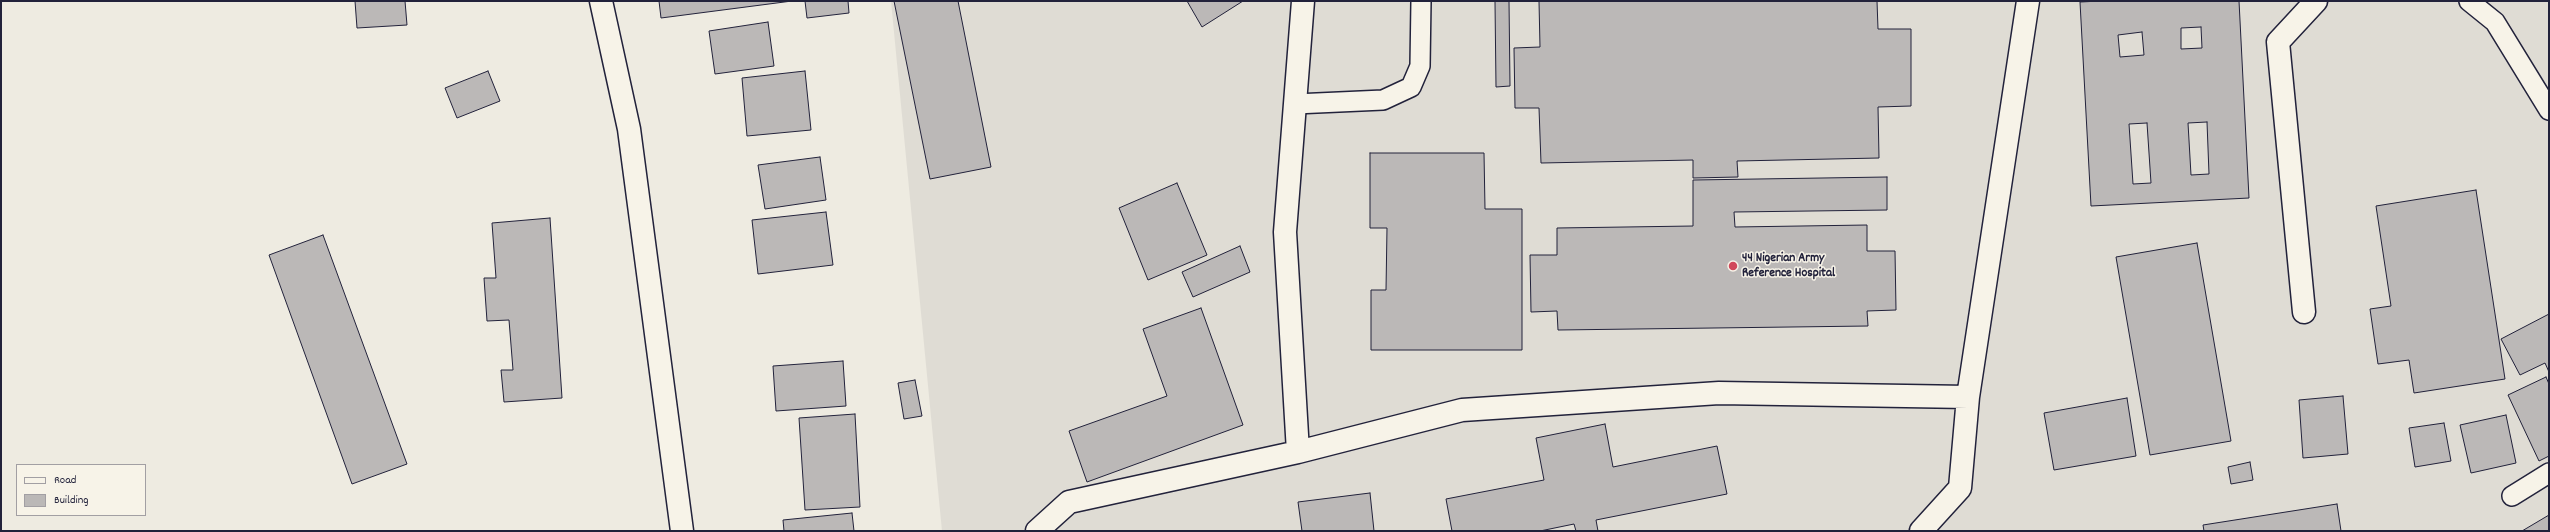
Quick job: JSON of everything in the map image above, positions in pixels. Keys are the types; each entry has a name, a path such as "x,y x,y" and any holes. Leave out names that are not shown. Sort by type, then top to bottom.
{"street":[{"path":"600,1 629,129 682,531"},
{"path":"1298,452 1285,232 1303,1"},
{"path":"1921,531 1960,488 1968,397 2028,1"},
{"path":"2304,312 2278,42 2316,1"},
{"path":"1037,531 1069,502 1298,452 1462,410 1719,394 1968,397"}],"lane":[{"path":"1295,104 1383,100 1411,87 1420,66 1421,1"},
{"path":"2469,1 2495,22 2549,110"},
{"path":"2512,496 2549,473"}],"shaded area":[{"name":"44 Nigerian Army Reference Hospital","path":"891,1 2549,1 2549,531 942,531"}],"building":[{"path":"355,1 405,1 407,25 357,28"},
{"path":"659,1 792,1 661,18"},
{"path":"805,1 848,1 849,13 807,18"},
{"path":"894,1 958,1 991,167 930,179"},
{"path":"1187,1 1243,1 1202,27"},
{"path":"1495,1 1509,1 1510,86 1496,87"},
{"path":"1539,1 1877,1 1878,29 1911,29 1911,106 1878,107 1879,158 1737,161 1738,177 1693,178 1693,160 1541,163 1539,108 1515,108 1514,48 1540,47"},
{"path":"2239,1 2249,198 2091,206 2080,2","holes":["2201,27 2202,48 2181,49 2181,28","2142,32 2144,55 2120,57 2118,35","2207,122 2209,174 2191,175 2188,123","2147,123 2151,183 2133,184 2129,124"]},
{"path":"768,22 774,66 715,74 709,31"},
{"path":"488,71 500,101 457,118 445,88"},
{"path":"805,71 811,130 747,136 742,78"},
{"path":"1370,153 1484,153 1485,209 1522,209 1522,350 1371,350 1371,290 1386,290 1387,228 1370,228"},
{"path":"820,157 826,200 765,209 758,165"},
{"path":"1887,177 1887,210 1734,212 1735,227 1867,225 1867,251 1895,251 1896,310 1867,311 1868,326 1558,330 1557,311 1531,312 1530,255 1557,255 1557,228 1693,226 1693,180"},
{"path":"1177,183 1207,255 1148,280 1119,208"},
{"path":"2476,190 2505,379 2414,393 2409,360 2378,364 2370,309 2391,306 2376,206"},
{"path":"826,212 833,265 758,274 752,220"},
{"path":"550,218 562,398 504,402 501,370 513,370 509,320 487,321 484,278 496,278 492,223"},
{"path":"323,235 407,464 352,484 269,255"},
{"path":"2197,243 2231,441 2150,455 2116,257"},
{"path":"1240,246 1250,272 1193,297 1182,272"},
{"path":"1201,308 1243,425 1087,482 1069,431 1167,396 1143,329"},
{"path":"2549,314 2549,372 2545,363 2520,375 2501,339"},
{"path":"843,361 846,406 776,411 773,366"},
{"path":"2546,377 2549,384 2549,456 2539,461 2508,395"},
{"path":"915,380 922,416 904,419 898,383"},
{"path":"2343,396 2348,454 2303,458 2299,400"},
{"path":"2127,398 2136,456 2054,470 2044,413"},
{"path":"855,414 860,507 805,510 799,418"},
{"path":"2506,415 2516,463 2471,473 2460,425"},
{"path":"2444,423 2451,461 2415,467 2409,428"},
{"path":"1605,424 1613,467 1717,446 1727,494 1596,520 1598,531 1576,531 1574,524 1540,531 1452,531 1446,499 1544,480 1536,438"},
{"path":"2250,462 2253,480 2231,484 2228,467"},
{"path":"1370,493 1374,531 1302,531 1298,502"},
{"path":"2337,504 2341,531 2204,531 2203,525"},
{"path":"852,513 854,531 784,531 783,520"},
{"path":"2549,515 2549,531 2522,531"}],"place":[{"name":"44 Nigerian Army Reference Hospital","path":"1733,266"}]}
